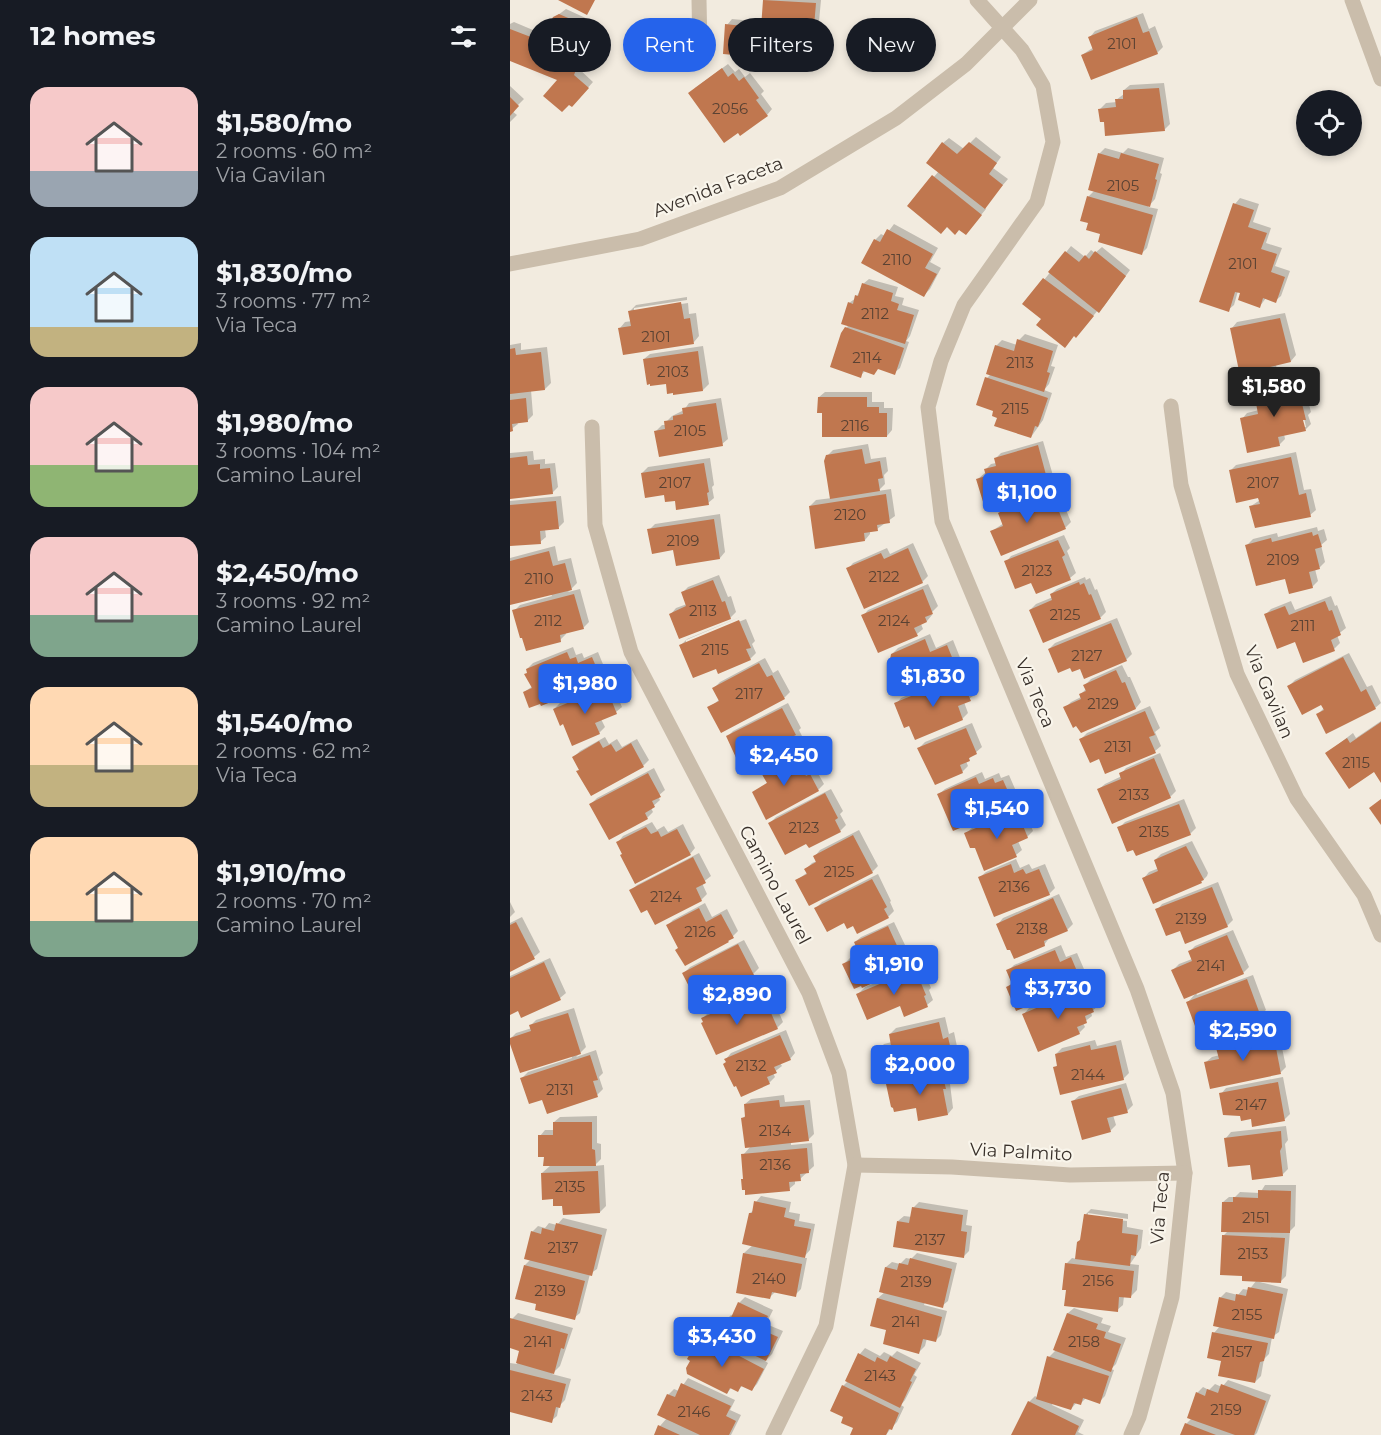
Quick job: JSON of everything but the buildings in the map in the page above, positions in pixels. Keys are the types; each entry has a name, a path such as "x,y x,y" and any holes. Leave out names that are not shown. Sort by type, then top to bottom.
{"street":[{"path":"699,0 699,18"},
{"name":"Via Teca","path":"977,0 1023,50 1043,86 1053,142 1037,202 964,305 928,407 942,521 1137,988 1173,1093 1185,1173 1172,1296 1139,1417 1131,1435"},
{"name":"Avenida Faceta","path":"510,264 640,239 780,188 896,118 966,64 1030,0"},
{"path":"1352,0 1381,79"},
{"name":"Via Gavilan","path":"1171,406 1181,485 1237,674 1297,799 1364,895 1381,935"},
{"name":"Camino Laurel","path":"592,427 595,525 631,652 809,993 838,1073 855,1165 826,1326 773,1435"},
{"name":"Via Palmito","path":"855,1165 951,1167 1070,1175 1185,1173"}]}
